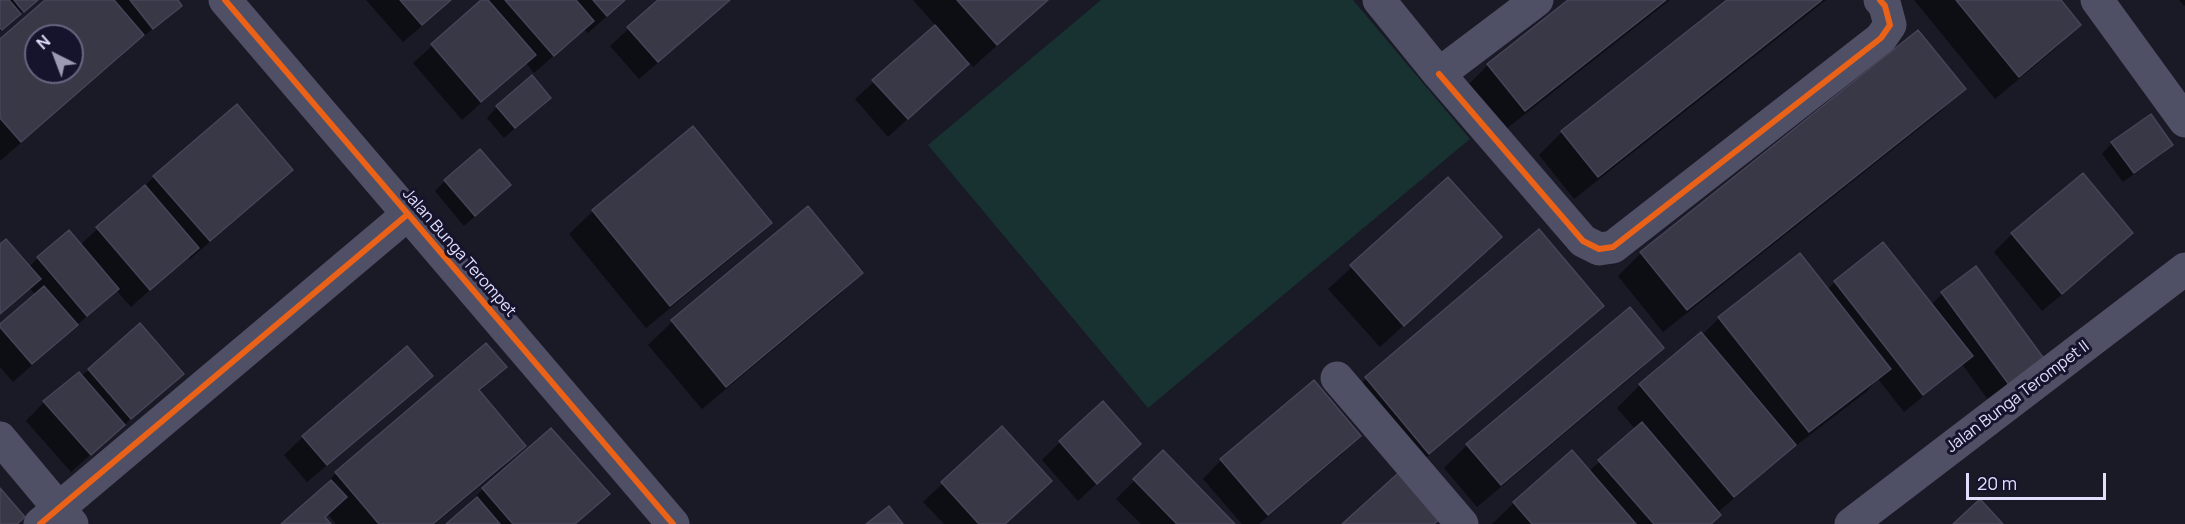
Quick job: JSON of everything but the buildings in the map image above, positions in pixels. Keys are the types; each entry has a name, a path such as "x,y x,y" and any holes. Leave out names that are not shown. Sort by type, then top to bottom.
{"street":[{"name":"Jalan Bunga Terompet","path":"225,0 673,524"},
{"path":"1379,0 1438,74 1583,241 1599,249 1613,247 1881,38 1890,25 1885,6 1880,0"},
{"path":"1438,74 1537,0"},
{"path":"2097,0 2185,121"},
{"path":"0,438 57,518 408,214"},
{"name":"Jalan Bunga Terompet II","path":"1851,524 2185,269"},
{"path":"1337,378 1462,524"}],"green space":[{"path":"1101,0 1353,0 1470,139 1148,408 928,145"}],"cycle path":[{"path":"225,0 673,524"},
{"path":"1439,74 1583,241 1599,249 1613,247 1881,38 1890,25 1885,6 1880,0"},
{"path":"40,524 408,214"}]}
